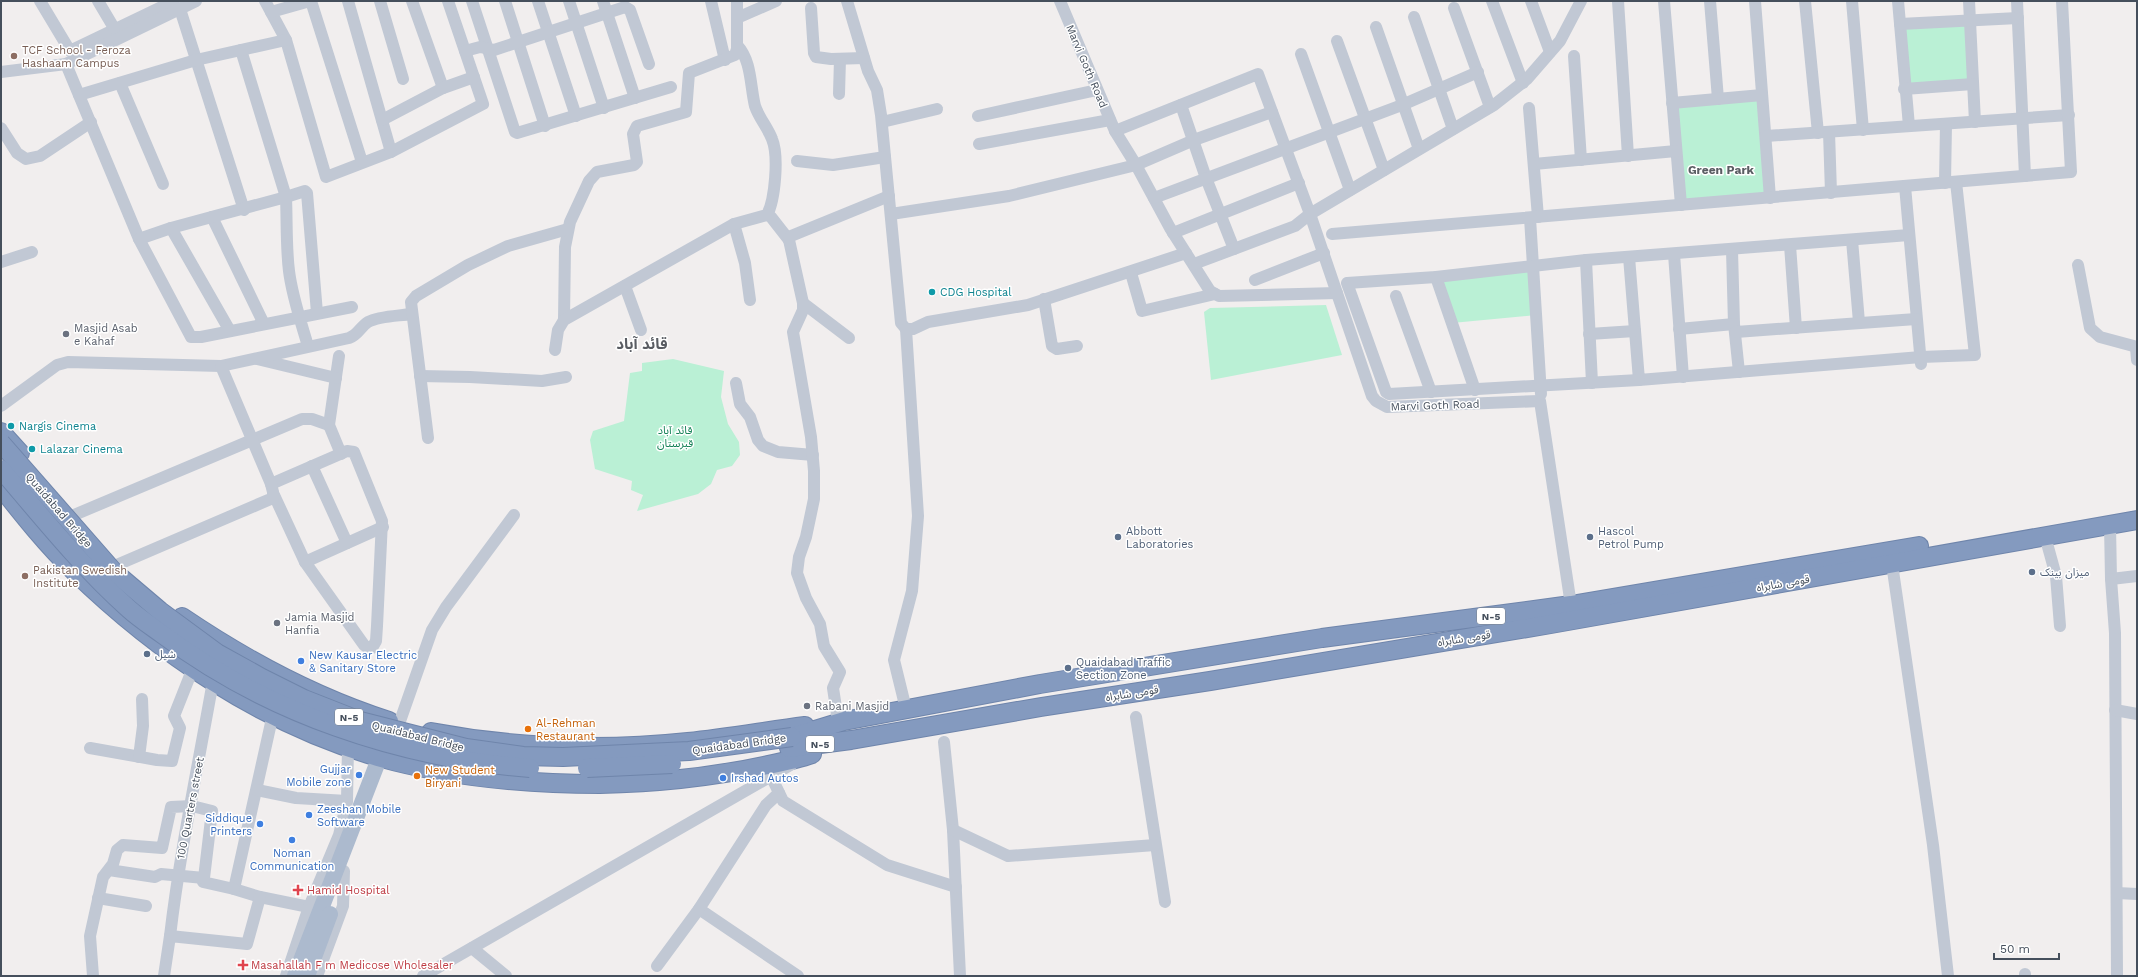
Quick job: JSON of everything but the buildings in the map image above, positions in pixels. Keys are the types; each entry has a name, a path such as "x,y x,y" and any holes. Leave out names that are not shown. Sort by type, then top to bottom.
{"highway":[{"path":"1,432 119,564 177,614 240,655 315,693 396,723 476,740 574,747 688,742 841,721"},
{"name":"Quaidabad Bridge","path":"1,443 114,572 160,611 217,653 262,678 304,699 360,721 466,748 523,756 563,757 690,751 791,742"},
{"name":"Quaidabad Bridge","path":"1,470 64,542 130,610 181,648 232,681 296,712 378,740 447,758 488,765 536,769 623,768 693,763 791,742"},
{"path":"1,487 72,569 121,615 193,668 213,681 273,714 348,747 384,758 476,776 561,784 633,784 742,771 805,757 851,740"},
{"name":"قومی شاہراہ","path":"791,742 841,721 1040,684 1322,638 1571,605 2137,509"},
{"name":"قومی شاہراہ","path":"791,742 851,740 1041,707 1210,681 1551,624 2137,520"}],"main road":[{"path":"307,976 322,904 344,871 396,723"},
{"path":"295,976 322,904 384,758"}],"street":[{"path":"40,1 70,51 114,28 151,5 177,5 196,1"},
{"path":"98,1 114,28"},
{"path":"265,1 286,40 326,176 391,152 483,104 448,1"},
{"path":"271,12 311,1 362,162"},
{"path":"348,1 391,152"},
{"path":"380,1 403,79"},
{"path":"412,1 443,88"},
{"path":"472,1 515,132 519,134 671,86"},
{"path":"505,1 545,126"},
{"path":"538,1 576,116"},
{"path":"569,1 604,108"},
{"path":"603,1 635,98"},
{"path":"711,1 725,60"},
{"path":"564,320 565,247 568,229 589,181 597,172 634,165 637,162 633,134 637,126 686,112 689,73 735,55 737,45 737,1"},
{"path":"737,18 776,1"},
{"path":"848,1 864,58 877,90 882,122 901,323 906,329 918,516 912,591 894,660 906,709"},
{"name":"Marvi Goth Road","path":"1060,1 1114,131 1136,164 1186,254 1194,264 1210,291 1215,294"},
{"path":"1492,1 1523,82"},
{"path":"1531,1 1550,52"},
{"path":"1194,264 1295,226 1310,214 1490,107 1523,82 1560,41 1581,1"},
{"path":"1618,1 1628,156"},
{"path":"1664,1 1681,205"},
{"path":"1710,1 1718,99"},
{"path":"1755,1 1770,198"},
{"path":"1805,1 1831,193"},
{"path":"1852,1 1863,130"},
{"path":"1898,1 1904,89 1909,126"},
{"path":"1968,1 1975,122"},
{"path":"2017,1 2025,176"},
{"path":"1332,234 2071,172 2062,1"},
{"path":"177,5 244,210"},
{"path":"1,72 66,64 177,5"},
{"path":"464,51 480,47 487,50 494,50 608,14 625,7 630,10 649,64"},
{"path":"811,8 815,56 840,59 864,58"},
{"path":"1454,8 1490,107"},
{"path":"1414,17 1454,129"},
{"path":"1900,24 2018,18"},
{"path":"1376,27 1402,105 1420,149"},
{"path":"80,95 196,60 286,40"},
{"path":"1338,41 1384,170"},
{"path":"737,45 745,58 757,111 773,140 776,154 773,198 767,215"},
{"path":"241,50 286,197 289,271 308,346"},
{"path":"1301,54 1350,190"},
{"path":"1574,56 1581,160"},
{"path":"839,94 840,59"},
{"path":"66,64 139,239 191,337 230,331 300,316 352,307"},
{"path":"1154,198 1365,117 1402,105 1440,90 1478,72"},
{"name":"Marvi Goth Road","path":"1181,105 1258,74 1324,253 1372,396 1381,405 1540,401"},
{"path":"382,120 443,88 474,77"},
{"path":"120,83 163,184"},
{"path":"1904,89 1973,84"},
{"path":"978,116 1097,90"},
{"path":"1672,103 1762,95"},
{"path":"1114,131 1181,105 1206,178 1222,214 1234,249"},
{"path":"1529,108 1534,164 1533,266 1542,386 1540,401 1571,605"},
{"path":"882,122 937,109"},
{"path":"891,214 1009,196 1136,164 1194,140 1272,112"},
{"path":"1766,136 2069,115"},
{"path":"980,144 1110,120"},
{"path":"1,128 17,153 26,159 40,156 90,122"},
{"path":"1909,235 1732,250 1586,260 1436,277 1347,283 1386,392 1390,394 1921,362 1975,355 1950,183 1946,124"},
{"path":"1534,164 1676,152"},
{"path":"797,161 833,165 885,157"},
{"path":"1173,233 1299,183"},
{"path":"1905,186 1921,362"},
{"path":"139,239 171,228 244,210 304,191 307,193 317,313"},
{"path":"789,240 791,236 889,196"},
{"path":"555,350 558,330 564,320 734,224 767,215 771,217 789,240 803,303 803,310 793,332 813,455 814,499 806,537 799,556 798,573 806,598 820,624 824,646 840,672 833,688 841,721"},
{"path":"212,217 264,324"},
{"path":"734,224 745,263 750,300"},
{"path":"171,228 230,331"},
{"path":"428,438 410,306 413,299 468,265 508,246 568,229"},
{"path":"1852,240 1860,322"},
{"path":"1790,245 1796,328"},
{"path":"1732,250 1735,328 1739,372"},
{"path":"1,262 32,252"},
{"path":"1255,280 1324,253"},
{"path":"906,329 913,329 928,322 1028,305 1186,254"},
{"path":"1674,254 1682,377"},
{"path":"1629,257 1638,380"},
{"path":"1586,260 1592,383"},
{"path":"2078,265 2090,328 2100,337 2136,347 2137,360"},
{"path":"1131,273 1142,311 1215,294 1219,296 1337,293"},
{"path":"1436,277 1475,390"},
{"path":"625,286 641,330"},
{"path":"1396,296 1431,392"},
{"path":"1044,299 1052,346 1057,349 1077,346"},
{"path":"803,303 849,338"},
{"path":"1,406 53,368 68,362 221,366 354,337 362,326 370,321 411,314"},
{"path":"1679,329 1796,328 1916,319"},
{"path":"1589,334 1635,331"},
{"path":"339,356 329,425 341,454"},
{"path":"254,359 336,378"},
{"path":"119,564 269,501 272,490 312,466 350,450 354,452 381,516 383,527 376,641 372,648 368,648 364,645 305,562 272,490 253,440 221,366"},
{"path":"420,376 542,381 566,377"},
{"path":"736,383 740,404 750,417 758,440 763,446 778,452 813,455"},
{"path":"74,515 302,419 312,419 329,425"},
{"path":"312,466 347,542"},
{"path":"396,723 432,630 446,607 514,515"},
{"path":"2110,525 2111,579 2115,633 2117,976"},
{"path":"305,562 383,527"},
{"path":"2045,536 2056,576 2060,626"},
{"path":"1892,564 1933,845 1948,976"},
{"path":"2111,579 2137,576"},
{"path":"90,748 138,757 172,761 180,728 174,716 193,668"},
{"name":"100 Quarters street","path":"164,976 173,936 177,875 192,806 213,681"},
{"path":"138,757 143,726 142,699"},
{"path":"2115,710 2137,714"},
{"path":"234,889 273,714"},
{"path":"1136,717 1165,902"},
{"path":"944,742 953,830 960,976"},
{"path":"286,976 322,904 347,801 348,747"},
{"path":"423,976 805,757"},
{"path":"771,776 783,801 887,865 956,887"},
{"path":"257,790 296,798 347,801"},
{"path":"657,966 700,909 766,805 779,793"},
{"path":"93,976 90,936 103,877 113,864 117,850 123,845 162,848 171,807 192,806 212,811 203,882 260,897 322,904"},
{"path":"953,830 1008,856 1155,845"},
{"path":"109,870 155,877 162,874 204,878"},
{"path":"317,976 343,906 344,871"},
{"path":"2117,892 2137,894"},
{"path":"173,936 247,944 260,897"},
{"path":"98,898 146,906"},
{"path":"700,909 798,976"},
{"path":"472,948 506,976"}],"green space":[{"path":"1969,20 1973,84 1904,89 1900,24"},
{"path":"1762,95 1770,198 1681,205 1672,103"},
{"path":"1533,265 1536,315 1452,323 1436,277"},
{"path":"1326,305 1342,355 1211,380 1204,312 1210,308"},
{"name":"قائد آباد قبرستان","path":"673,359 724,371 721,397 728,424 739,442 740,455 732,466 717,470 711,484 698,494 637,511 643,495 631,490 632,481 595,469 590,440 593,431 624,421 630,373 642,371 642,363"}],"place":[{"name":"TCF School - Feroza Hashaam Campus","path":"14,56"},
{"name":"CDG Hospital","path":"932,292"},
{"name":"Masjid Asab e Kahaf","path":"66,334"},
{"name":"Nargis Cinema","path":"11,426"},
{"name":"Lalazar Cinema","path":"32,449"},
{"name":"Abbott Laboratories","path":"1118,537"},
{"name":"Hascol Petrol Pump","path":"1590,537"},
{"name":"میزان بینک","path":"2032,572"},
{"name":"Pakistan Swedish Institute","path":"25,576"},
{"name":"Jamia Masjid Hanfia","path":"277,623"},
{"name":"شیل","path":"147,654"},
{"name":"New Kausar Electric & Sanitary Store","path":"301,661"},
{"name":"Quaidabad Traffic Section Zone","path":"1068,668"},
{"name":"Rabani Masjid","path":"807,706"},
{"name":"Al-Rehman Restaurant","path":"528,729"},
{"name":"Gujjar Mobile zone","path":"359,775"},
{"name":"New Student Biryani","path":"417,776"},
{"name":"Irshad Autos","path":"723,778"},
{"name":"Zeeshan Mobile Software","path":"309,815"},
{"name":"Siddique Printers","path":"260,824"},
{"name":"Noman Communication","path":"292,840"},
{"name":"Hamid Hospital","path":"298,890"},
{"name":"Masahallah F m Medicose Wholesaler","path":"243,965"}],"district":[{"name":"Green Park","path":"1721,170"},
{"name":"قائد آباد","path":"642,344"}]}
